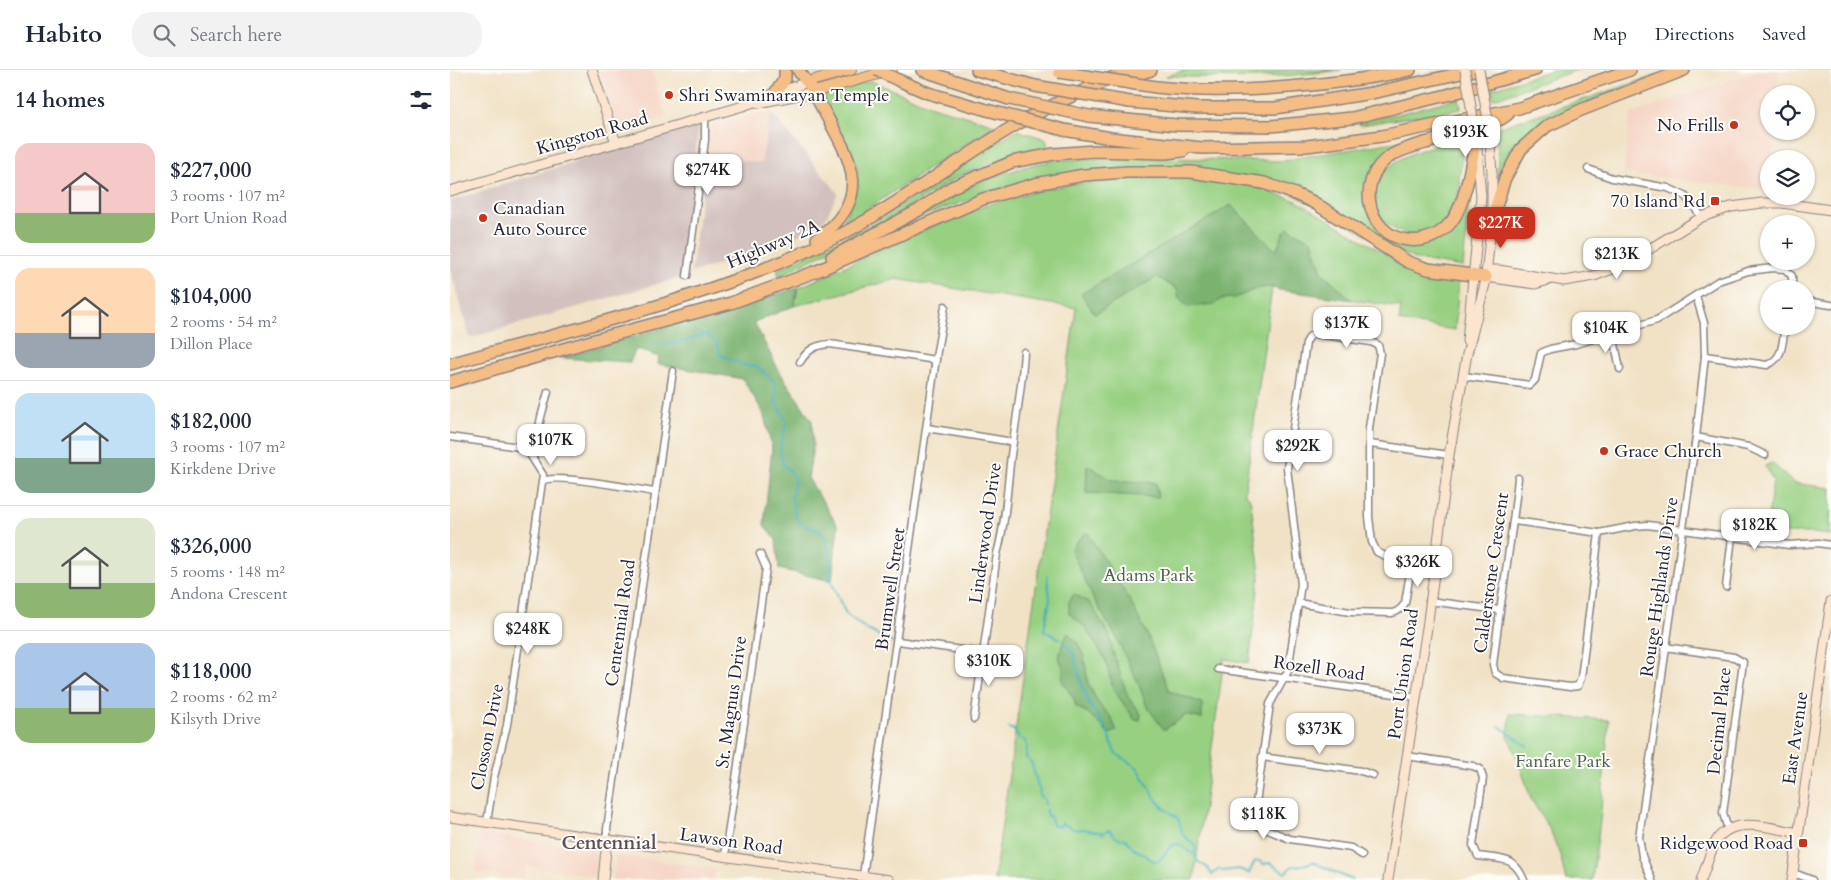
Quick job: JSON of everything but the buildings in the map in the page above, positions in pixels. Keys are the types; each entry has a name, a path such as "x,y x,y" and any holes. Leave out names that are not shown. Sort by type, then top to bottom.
{"highway":[{"path":"775,93 785,79 785,70"},
{"path":"798,70 807,82"},
{"path":"877,70 895,75 928,93 1064,130 1111,138 1202,148"},
{"path":"922,70 1009,99 1089,116 1176,125 1271,126 1352,118 1448,95 1535,70"},
{"path":"978,70 1034,86 1130,102 1197,108 1275,108 1372,93 1475,70"},
{"path":"1081,92 1129,70"},
{"path":"1081,92 1151,70"},
{"path":"1055,71 1181,90 1265,89 1315,85 1410,70"},
{"path":"731,303 810,269 919,210 952,187 1012,162 1054,154 1094,151 1165,153 1202,148 1307,146 1382,136 1519,108 1630,70"},
{"path":"1492,219 1505,178 1521,149 1547,126 1581,110 1684,70"},
{"path":"781,261 812,243 828,231 844,214 851,201 853,180 848,157 814,92"},
{"name":"Highway 2A","path":"450,364 662,304 723,284 781,261 844,232 898,201 1006,130 1081,92"},
{"path":"1476,137 1464,192 1452,220 1440,232 1428,238 1410,241 1394,237 1380,226 1370,208 1369,190 1376,170 1392,155 1501,119 1519,108"},
{"path":"450,382 731,303 817,271 983,199 1035,184 1084,175 1127,172 1191,172 1264,183 1313,202 1408,262 1428,269 1486,277"}],"main road":[{"path":"592,70 616,143"},
{"name":"Kingston Road","path":"450,192 742,106 807,82 851,70"},
{"name":"Port Union Road","path":"1465,70 1476,137 1480,196 1467,354"},
{"name":"Port Union Road","path":"1388,880 1416,697 1449,455 1467,354 1478,316 1486,277 1492,219 1492,174 1489,125 1479,70"},
{"name":"Kingston Road","path":"742,106 784,100 895,75"},
{"path":"807,82 814,92"},
{"path":"1486,277 1535,284 1550,280 1564,281 1594,276 1625,264 1702,217 1731,207 1762,203 1782,203 1831,210"},
{"name":"East Avenue","path":"1792,877 1831,601"},
{"name":"Lawson Road","path":"450,817 889,880"},
{"path":"1702,880 1715,843 1728,830 1740,825 1798,833"},
{"name":"Centennial Road","path":"603,880 607,840"}],"street":[{"path":"687,276 705,140 705,116"},
{"path":"1588,168 1612,178 1668,188 1685,196 1702,217"},
{"path":"1463,376 1530,385 1535,380 1541,354 1550,349 1613,334 1657,320 1718,282 1748,271 1773,268 1786,269 1792,276 1792,280"},
{"name":"Rouge Highlands Drive","path":"1652,880 1642,856 1639,837 1696,437 1705,356 1704,323 1696,296"},
{"path":"1815,302 1831,305"},
{"name":"Brumwell Street","path":"863,876 945,306"},
{"path":"1298,603 1350,612 1392,613 1396,612 1405,603 1410,573 1409,567 1401,559 1385,556 1377,552 1372,542 1369,517 1369,428 1380,353 1378,345 1372,342 1316,334 1310,336 1306,343 1287,468 1301,579 1288,671 1270,704 1254,817 1256,825 1290,839 1350,848 1362,854"},
{"path":"1613,334 1620,369"},
{"path":"1705,356 1767,365 1780,357 1784,335"},
{"path":"800,362 806,351 830,344 936,360"},
{"name":"Linderwood Drive","path":"974,719 997,554 1002,536 1022,385 1024,352"},
{"name":"Centennial Road","path":"607,840 608,819 654,492 673,371"},
{"path":"534,458 541,417 548,392"},
{"path":"928,428 1013,442"},
{"path":"450,437 519,446 534,458 541,470 543,481 548,478 564,479 654,492"},
{"path":"1696,437 1748,447 1765,455"},
{"path":"1370,444 1449,455"},
{"name":"Calderstone Crescent","path":"1518,478 1514,521 1493,665 1495,673 1503,678 1570,687 1578,686 1581,678 1598,533"},
{"name":"Closson Drive","path":"486,822 494,776 507,725 540,486 543,481"},
{"path":"1514,521 1598,533 1635,526 1648,526 1789,545 1818,543 1831,545"},
{"path":"1726,587 1732,537"},
{"name":"St. Magnus Drive","path":"725,856 766,568 760,554"},
{"path":"1429,602 1500,610"},
{"path":"898,641 983,653"},
{"name":"Decimal Place","path":"1665,647 1734,657 1743,662 1723,813 1728,830"},
{"name":"Rozell Road","path":"1218,669 1416,697"},
{"path":"1407,756 1473,766 1480,769 1483,778 1473,845 1478,856 1507,860 1516,864 1524,880"},
{"path":"1262,757 1361,771 1373,775"},
{"path":"1792,877 1799,875 1812,880"}],"shaded area":[{"path":"599,70 652,70 666,117 630,127 618,126"},
{"path":"1760,70 1779,70 1778,85 1760,85 1760,140 1773,140 1773,150 1760,150 1760,189 1624,173 1630,114"},
{"path":"771,112 761,164 707,155 715,121"},
{"path":"771,112 838,193 825,219 787,242 691,273 707,155 761,163"},
{"path":"699,123 682,277 470,338 450,269 450,201"},
{"path":"480,833 594,849 597,856 595,876 526,866 524,879 476,872"},
{"path":"616,855 716,869 714,880 613,880"}],"green space":[{"path":"1186,70 1341,70 1254,77 1166,76"},
{"path":"1552,70 1577,70 1493,99 1492,89"},
{"path":"1667,72 1584,104 1517,148 1498,179 1497,128"},
{"path":"871,81 932,106 995,125 846,223 844,219 858,187 857,166 821,95"},
{"path":"1459,98 1461,109 1360,125 1359,122 1398,114"},
{"path":"1016,130 1046,139 1048,149 1010,156 965,173 866,232 779,276 777,270 868,226"},
{"path":"1426,137 1370,172 1373,224 1392,241 1410,244 1432,242 1469,186 1470,197 1463,267 1415,259 1397,251 1265,179 1118,168 985,194 903,223 983,180 1034,164 1058,160 1128,157 1278,161"},
{"path":"1464,140 1459,181 1461,182 1454,204 1446,220 1425,234 1407,234 1392,227 1380,214 1375,199 1378,181 1392,165 1419,151 1452,141"},
{"name":"Adams Park","path":"1192,177 1246,184 1297,201 1403,264 1459,279 1455,330 1399,321 1401,307 1272,288 1245,491 1245,495 1249,497 1251,503 1260,574 1249,663 1224,659 1194,880 994,880 1076,308 896,279 794,306 798,288 956,216 1022,195 1090,182"},
{"path":"1231,205 1276,251 1283,234 1288,228 1312,241 1322,272 1352,300 1280,290 1271,287 1258,288 1235,298 1221,299 1215,304 1188,307 1179,299 1177,289 1157,277 1095,314 1081,294"},
{"path":"798,288 794,306 754,322 778,369 812,421 813,446 808,478 838,526 832,581 779,569 776,540 764,525 772,448 763,412 743,379 658,364 659,357 636,349 630,362 560,358"},
{"path":"1772,463 1793,483 1831,488 1830,535 1766,533 1773,480 1765,466"},
{"path":"1087,465 1112,480 1156,483 1158,497 1086,493"},
{"path":"1087,532 1129,599 1148,636 1169,691 1202,703 1202,719 1186,715 1164,730 1146,705 1139,685 1117,639 1093,598 1071,550"},
{"path":"1074,594 1090,603 1110,636 1112,649 1128,697 1141,714 1140,720 1135,720 1113,689 1105,659 1085,627 1069,613 1069,601"},
{"path":"1068,633 1077,642 1084,656 1088,683 1098,703 1111,717 1117,731 1109,734 1088,713 1076,707 1074,699 1062,681 1063,667 1059,658 1062,645"},
{"name":"Fanfare Park","path":"1510,714 1609,720 1600,821 1592,880 1566,880 1560,855 1549,828 1531,799 1508,737"}],"waterway":[{"path":"654,343 674,344 706,334 717,343 720,355 747,366 756,366 773,380 776,391 775,400 787,422 780,449 784,465 791,471 794,477 791,500 794,504 795,516 799,523 821,532 825,537 830,554 829,577 846,614 866,629 893,643"},
{"path":"1047,576 1050,598 1044,631 1061,639"},
{"path":"1064,643 1073,652 1083,689 1090,705 1106,728 1115,753 1138,768 1157,801 1178,818 1183,835 1195,845 1197,861 1208,868 1212,875 1219,869 1223,871 1239,869 1249,873 1255,861 1260,861 1263,864 1270,863 1285,873 1292,866 1301,866 1313,862 1352,880"},
{"path":"1499,726 1527,746"},
{"path":"1009,728 1014,730 1019,738"},
{"path":"1023,739 1027,744 1026,757 1032,764 1040,790 1039,795 1044,799 1045,805"},
{"path":"1046,809 1046,815 1050,816 1053,825 1060,827 1062,823 1076,830 1084,829 1103,833 1109,830 1116,838 1126,839 1133,849 1153,861 1159,861 1172,845 1179,844 1194,855"}],"place":[{"name":"Shri Swaminarayan Temple","path":"669,95"},
{"name":"No Frills","path":"1734,125"},
{"name":"70 Island Rd","path":"1715,201"},
{"name":"Canadian Auto Source","path":"483,218"},
{"name":"Grace Church","path":"1604,451"},
{"name":"Ridgewood Road","path":"1803,843"}],"district":[{"name":"Centennial","path":"609,842"}]}
